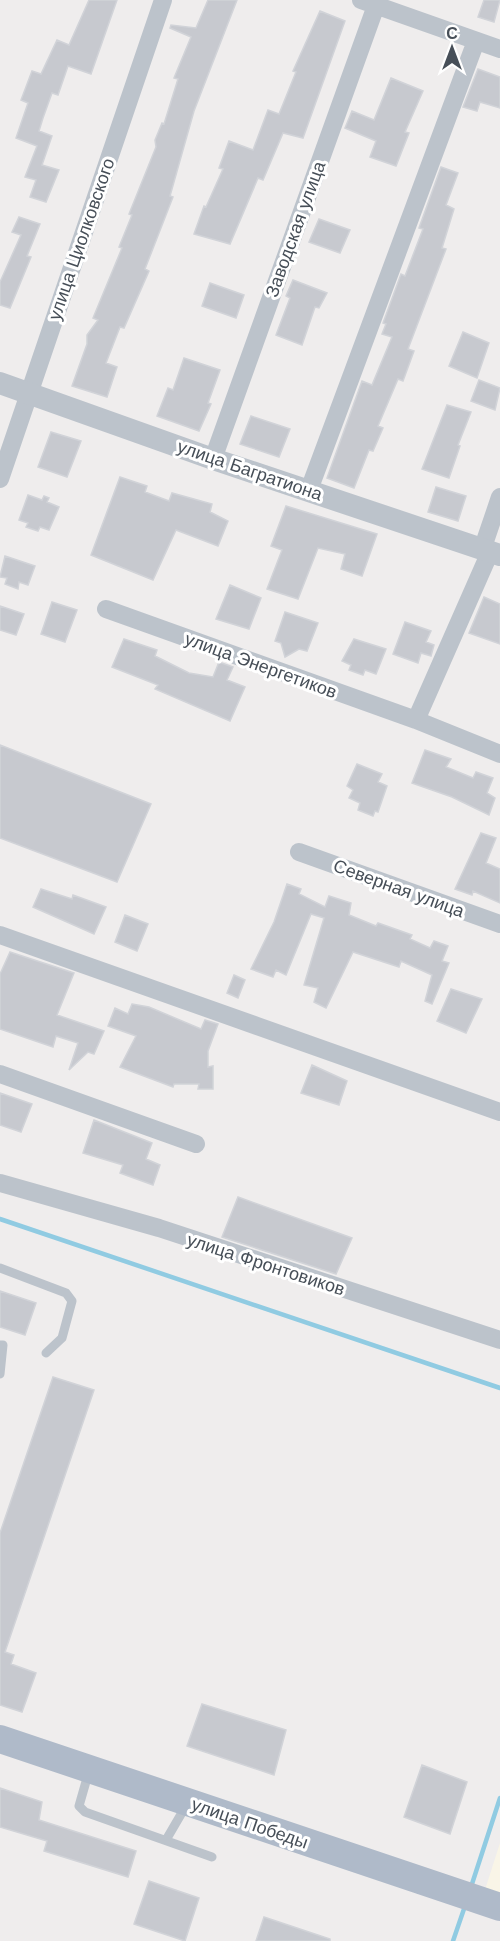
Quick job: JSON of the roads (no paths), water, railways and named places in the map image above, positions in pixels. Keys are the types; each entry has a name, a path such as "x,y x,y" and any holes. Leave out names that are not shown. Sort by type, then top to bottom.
{"main road":[{"name":"улица Победы","path":"0,1737 500,1905"},
{"name":"улица Победы","path":"0,1737 500,1905"}],"street":[{"name":"улица Циолковского","path":"0,479 163,0"},
{"path":"372,2 500,49"},
{"name":"Заводская улица","path":"213,459 372,2"},
{"path":"309,490 476,41"},
{"name":"улица Багратиона","path":"0,383 213,459 491,552"},
{"path":"416,720 491,552 500,497"},
{"name":"улица Энергетиков","path":"106,609 416,720 500,754"},
{"name":"Северная улица","path":"299,852 500,924"},
{"path":"0,935 500,1112"},
{"path":"0,1074 196,1144"},
{"name":"улица Фронтовиков","path":"0,1183 170,1232 500,1340"}],"lane":[{"path":"0,1268 66,1293 72,1301 62,1338 46,1353"},
{"path":"0,1345 3,1346 0,1374"},
{"path":"90,1769 80,1808 85,1812 212,1857"},
{"path":"166,1840 188,1802"}],"waterway":[{"path":"0,1219 500,1388"},
{"path":"471,1887 500,1798"},
{"path":"453,1941 465,1906"}]}
